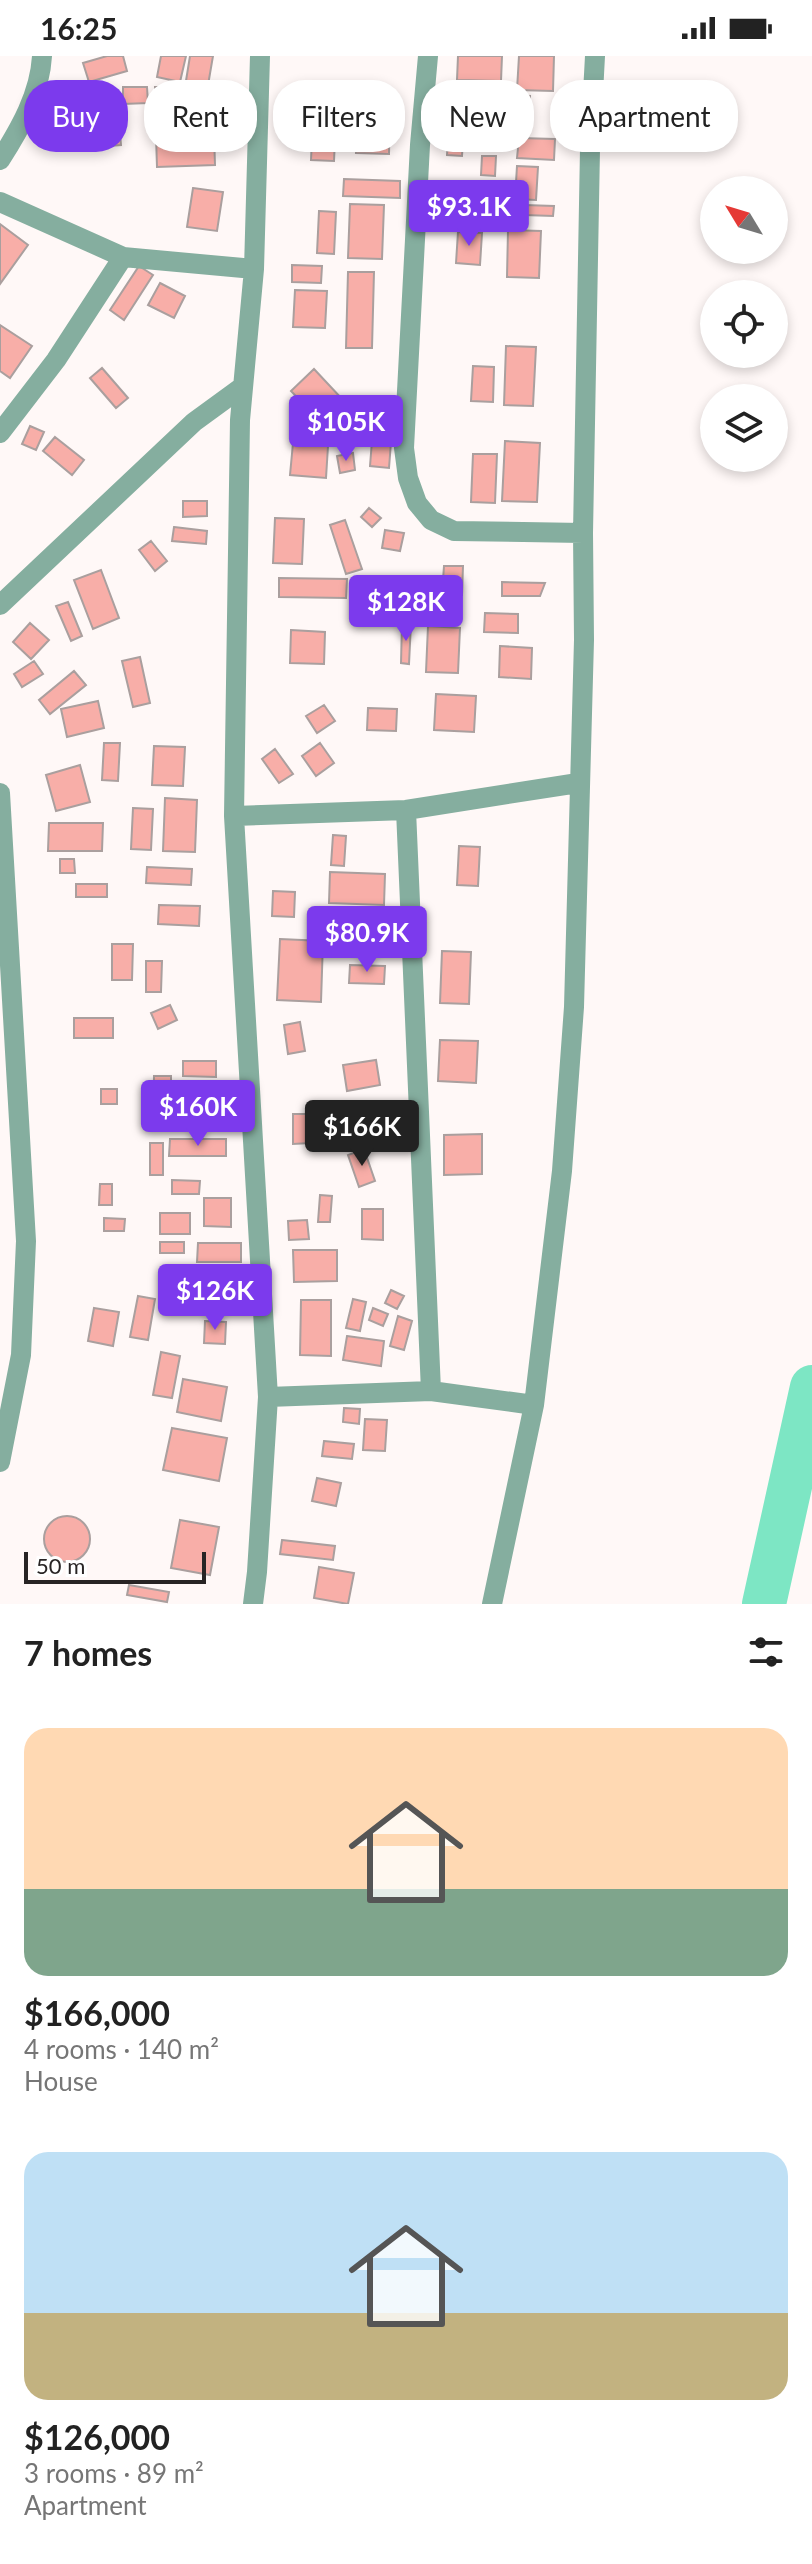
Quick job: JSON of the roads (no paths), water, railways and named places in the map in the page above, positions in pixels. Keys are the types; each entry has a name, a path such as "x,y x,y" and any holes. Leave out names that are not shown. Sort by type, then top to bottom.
{"street":[{"path":"0,160 30,105 42,70 42,56"},
{"path":"253,1604 259,1556 268,1397 234,816 242,387 254,269 260,56"},
{"path":"428,56 420,145 404,448 408,478 417,503 431,520 454,531 583,533"},
{"path":"492,1604 534,1405 562,1171 574,1007 584,640 590,149 595,56"},
{"path":"0,202 123,257 254,269"},
{"path":"0,433 56,360 123,257"},
{"path":"0,605 194,422 242,387"},
{"path":"234,816 406,810 578,783"},
{"path":"0,793 8,1077 25,1228 21,1355 0,1462"},
{"path":"406,810 431,1391"},
{"path":"268,1397 431,1391 534,1405"}],"waterway":[{"path":"764,1604 812,1387"}]}
